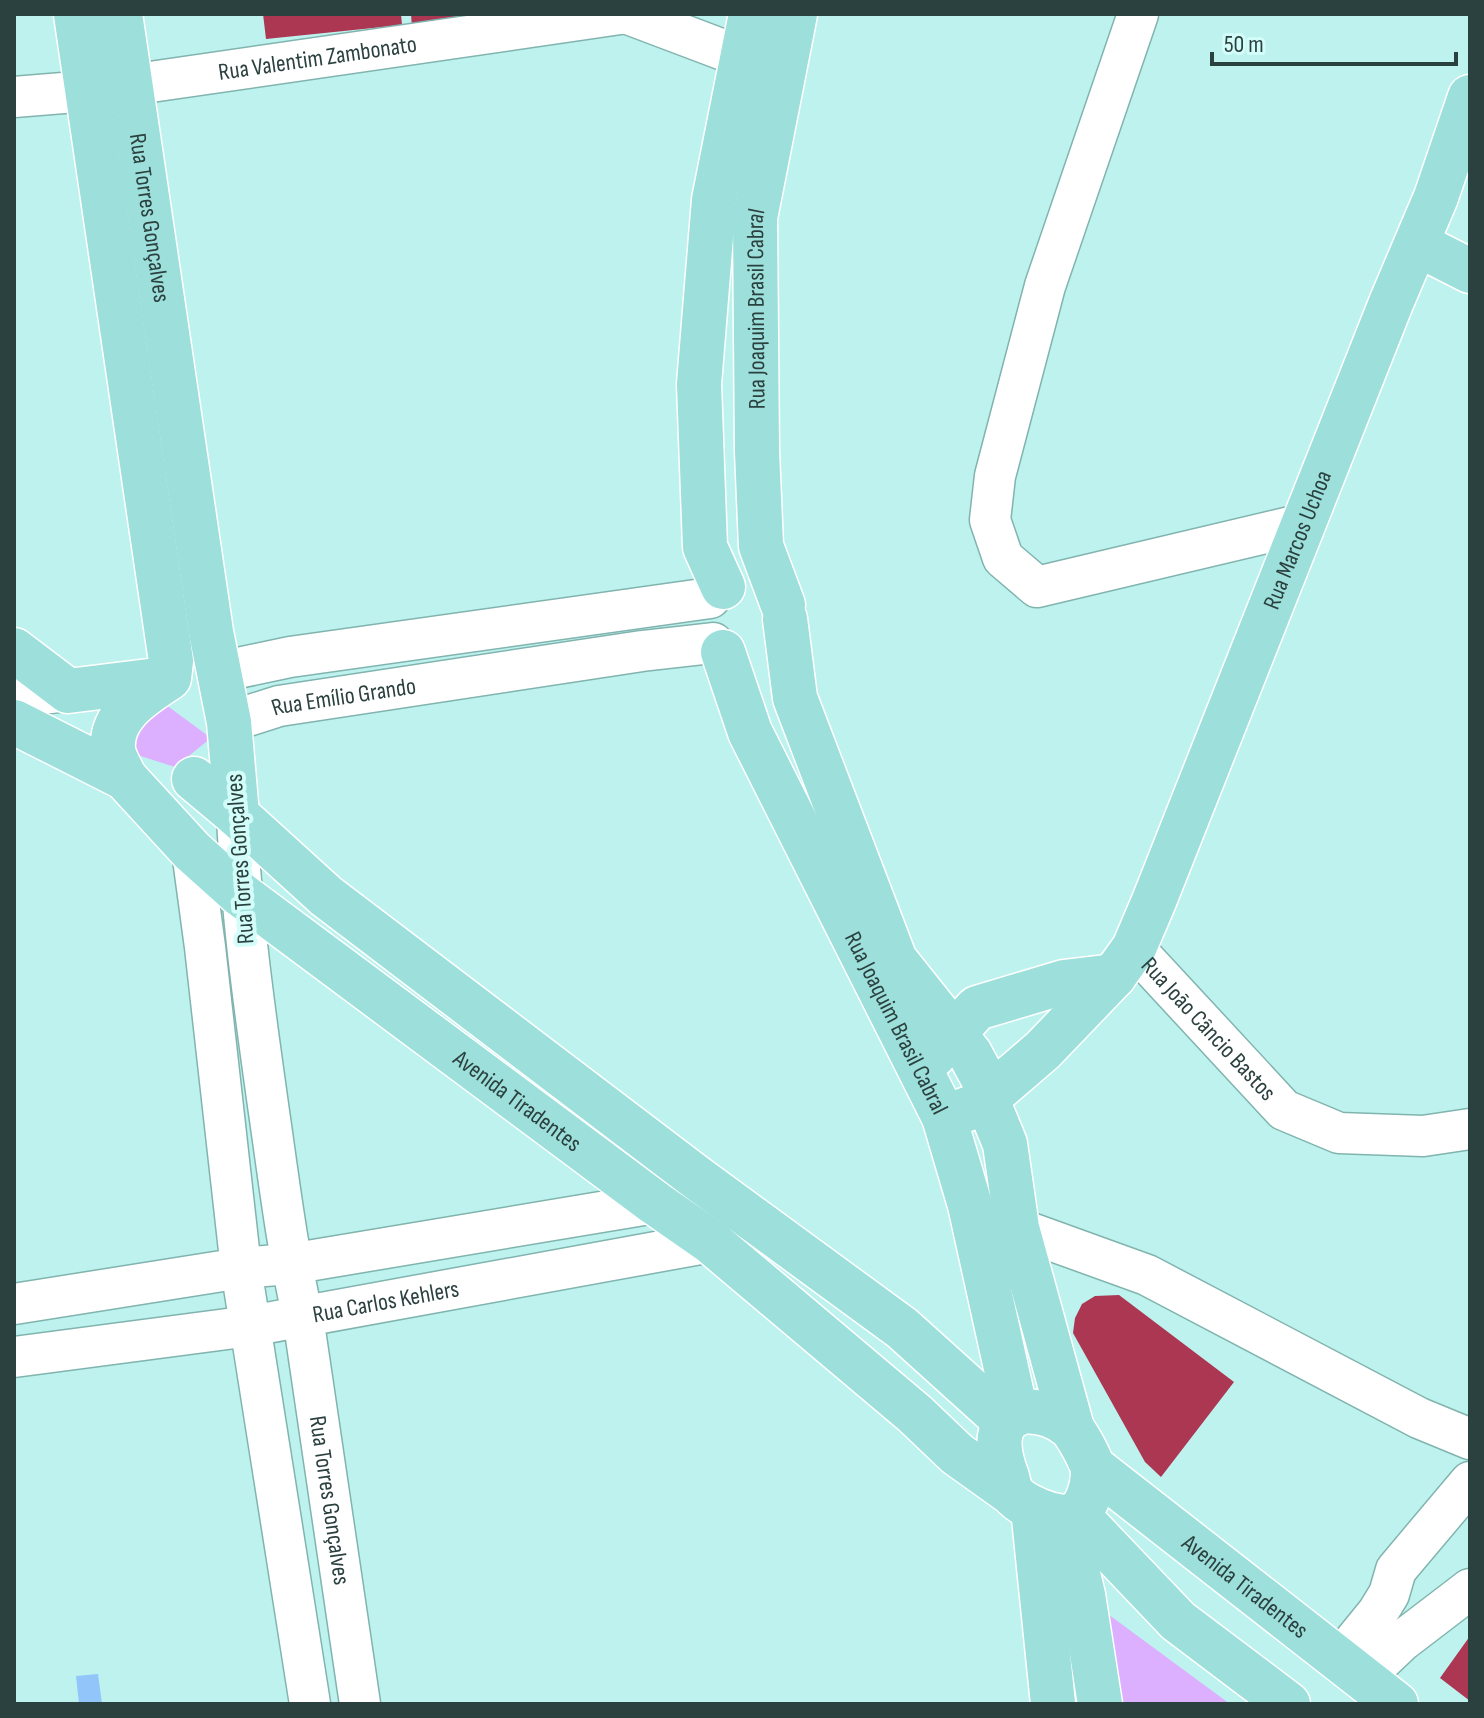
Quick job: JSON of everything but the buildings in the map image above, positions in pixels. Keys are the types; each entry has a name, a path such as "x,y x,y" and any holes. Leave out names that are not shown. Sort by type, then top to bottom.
{"main road":[{"name":"Rua Torres Gonçalves","path":"76,14 171,661 169,678"},
{"name":"Rua Torres Gonçalves","path":"120,14 229,722 237,815"},
{"name":"Rua Joaquim Brasil Cabral","path":"717,592 705,547 699,384 714,200 751,14"},
{"name":"Rua Joaquim Brasil Cabral","path":"795,14 755,218 761,546 784,612 795,698 895,960 979,1067 987,1100 1005,1144 1017,1228 1072,1428"},
{"name":"Rua Marcos Uchoa","path":"944,1117 967,1111 987,1100 1043,1050 1124,962 1436,197 1470,97"},
{"path":"1417,244 1470,271"},
{"path":"734,581 759,582 769,587 784,612 784,632 769,652 746,659 718,647 706,618 717,592 734,581"},
{"name":"Rua Joaquim Brasil Cabral","path":"718,647 750,732 944,1117 970,1205 1010,1417"},
{"path":"14,650 68,691"},
{"name":"Rua Emílio Grando","path":"68,691 219,672"},
{"path":"169,678 136,700 122,717 113,750 125,778 148,786 171,786 194,779 208,766 229,722"},
{"name":"Avenida Tiradentes","path":"14,722 125,778 192,851 240,894 711,1242 915,1414 957,1454 1047,1508"},
{"name":"Avenida Tiradentes","path":"194,779 326,896 697,1178 902,1328 1010,1417 999,1433 1001,1461 1047,1508 1178,1621 1288,1704"},
{"path":"922,1072 977,1008 1124,962"},
{"path":"489,1079 522,1045"},
{"path":"1010,1417 1025,1411 1047,1413 1072,1428"},
{"name":"Avenida Tiradentes","path":"1072,1428 1094,1468 1366,1681"},
{"path":"1047,1508 1084,1507 1094,1468"},
{"path":"1047,1508 1083,1595 1096,1686 1051,1689 1047,1508"}],"street":[{"name":"Rua Valentim Zambonato","path":"14,97 88,91 620,14"},
{"path":"628,14 734,54 742,61"},
{"path":"1138,14 1045,286 995,476 990,520 1003,558 1037,587 1303,524"},
{"name":"Rua Emílio Grando","path":"219,672 290,657 717,592"},
{"name":"Rua Emílio Grando","path":"229,722 279,706 642,651 718,647"},
{"name":"Rua Emílio Grando","path":"14,697 68,691"},
{"path":"14,748 125,778"},
{"name":"Rua Torres Gonçalves","path":"237,815 240,894 290,1264 303,1317 360,1704"},
{"name":"Rua Torres Gonçalves","path":"192,851 241,1268 310,1704"},
{"name":"Rua João Câncio Bastos","path":"1124,962 1284,1110 1339,1133 1423,1136 1470,1129"},
{"path":"14,1304 241,1268 290,1264 655,1203 697,1178"},
{"name":"Rua Carlos Kehlers","path":"14,1357 250,1326 711,1242 752,1219"},
{"path":"1017,1228 1147,1275 1419,1418 1470,1439"},
{"path":"1366,1681 1378,1612 1389,1594 1396,1570 1470,1482"},
{"path":"1366,1681 1425,1621 1452,1605 1470,1589"},
{"path":"1389,1594 1425,1621"}],"shaded area":[{"path":"162,702 211,738 175,767 125,751"},
{"path":"1101,1609 1230,1704 1114,1704"}],"water":[{"path":"98,1674 102,1704 79,1704 76,1676"}]}
